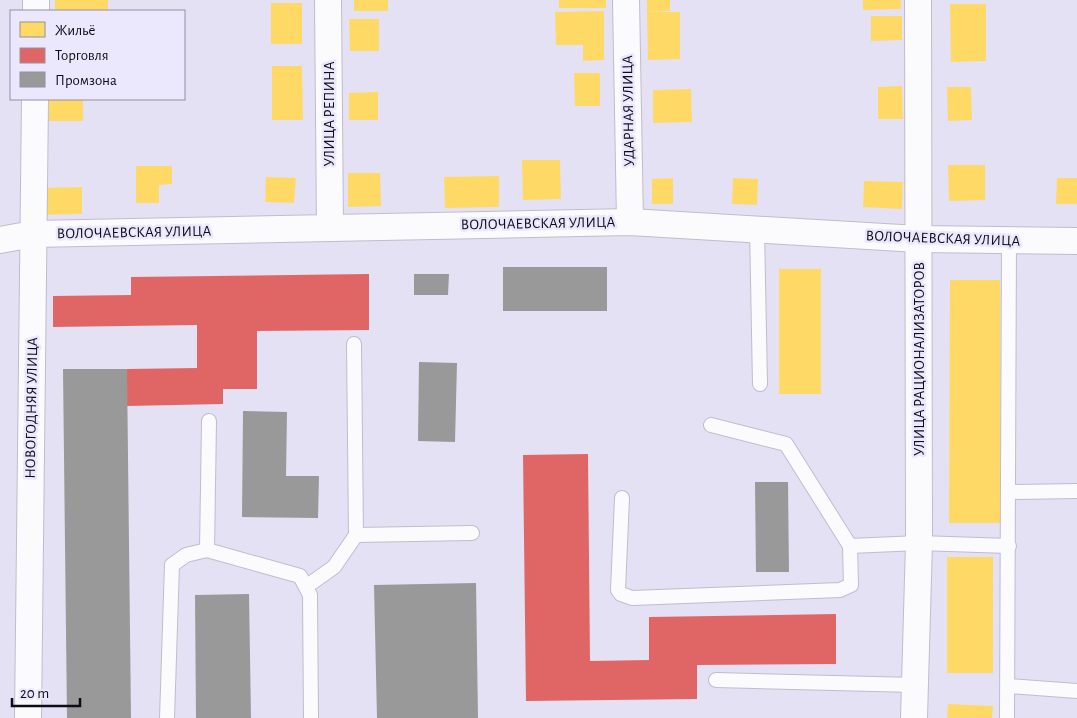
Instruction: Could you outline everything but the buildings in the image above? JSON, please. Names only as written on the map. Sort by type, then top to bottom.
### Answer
[{"type":"street","name":"УЛИЦА РЕПИНА","points":[[328,0],[330,228]]},
{"type":"street","name":"УДАРНАЯ УЛИЦА","points":[[626,0],[630,222]]},
{"type":"street","name":"УЛИЦА РАЦИОНАЛИЗАТОРОВ","points":[[914,718],[919,543],[918,0]]},
{"type":"street","name":"НОВОГОДНЯЯ УЛИЦА","points":[[28,718],[35,100]]},
{"type":"street","name":"ВОЛОЧАЕВСКАЯ УЛИЦА","points":[[0,240],[33,234],[630,222],[918,239],[1077,241]]},
{"type":"lane","points":[[757,228],[760,384]]},
{"type":"lane","points":[[1006,718],[1008,686],[1009,241]]},
{"type":"lane","points":[[307,586],[334,566],[356,535],[354,344]]},
{"type":"lane","points":[[207,550],[209,421]]},
{"type":"lane","points":[[622,498],[618,590],[621,594],[632,598],[840,590],[851,585],[850,546],[786,444],[711,425]]},
{"type":"lane","points":[[1008,492],[1077,492]]},
{"type":"lane","points":[[356,535],[472,533]]},
{"type":"lane","points":[[850,546],[919,543],[1008,546]]},
{"type":"lane","points":[[167,718],[172,565],[186,555],[207,550],[300,576],[307,586],[310,595],[311,718]]},
{"type":"lane","points":[[716,680],[915,685]]},
{"type":"lane","points":[[1008,686],[1077,690]]}]
